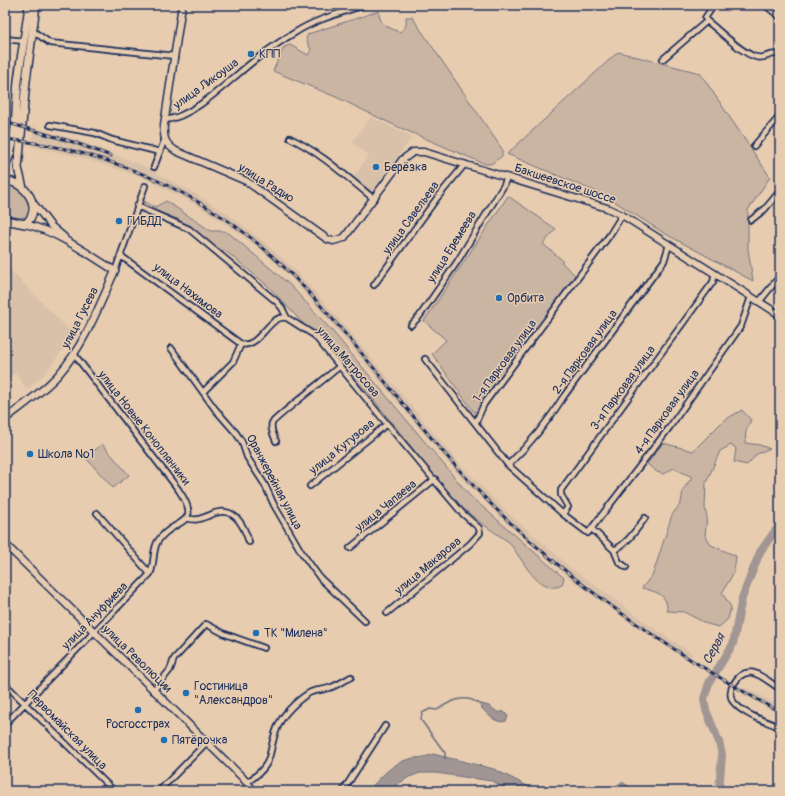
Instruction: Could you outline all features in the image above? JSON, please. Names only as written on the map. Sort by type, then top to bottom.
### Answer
[{"type":"main road","points":[[5,166],[10,158],[13,141],[18,80],[29,5]]},
{"type":"main road","points":[[23,188],[18,168],[36,5]]},
{"type":"main road","points":[[5,181],[15,182],[23,188],[34,204],[34,214],[25,224],[5,220]]},
{"type":"street","points":[[154,167],[164,137],[165,120],[182,5]]},
{"type":"street","name":"улица Ликоуша","points":[[165,120],[183,115],[193,109],[231,81],[255,60],[297,31],[364,5]]},
{"type":"street","points":[[714,5],[705,18],[707,21],[750,54],[763,58],[773,54],[780,55]]},
{"type":"street","points":[[765,5],[780,17]]},
{"type":"street","points":[[663,59],[707,21]]},
{"type":"street","points":[[33,31],[50,43],[175,56]]},
{"type":"street","points":[[5,39],[24,41]]},
{"type":"street","points":[[754,146],[780,116]]},
{"type":"street","points":[[50,125],[95,134],[112,140],[160,152]]},
{"type":"street","name":"улица Радио","points":[[164,137],[168,145],[176,151],[246,181],[327,239],[338,241],[351,231],[374,198]]},
{"type":"street","points":[[290,138],[305,145],[324,158],[374,198]]},
{"type":"street","name":"Бакшеевское шоссе","points":[[374,198],[402,160],[413,152],[429,153],[607,208],[622,215],[780,315]]},
{"type":"street","name":"улица Савельева","points":[[374,285],[437,198],[465,164]]},
{"type":"street","name":"улица Еремеева","points":[[411,326],[420,317],[457,262],[504,185],[507,177]]},
{"type":"street","points":[[25,224],[37,227],[71,244],[115,271],[145,186]]},
{"type":"street","points":[[751,220],[765,209],[780,191]]},
{"type":"street","points":[[34,204],[51,226],[71,244]]},
{"type":"street","name":"улица Матросова","points":[[137,206],[189,229],[277,302],[287,318],[314,335],[462,512],[479,528],[480,533]]},
{"type":"street","name":"1-я Парковая улица","points":[[476,422],[484,404],[609,236],[622,215]]},
{"type":"street","name":"2-я Парковая улица","points":[[508,465],[538,434],[551,417],[564,396],[664,261],[669,245]]},
{"type":"street","name":"улица Нахимова","points":[[121,256],[241,344]]},
{"type":"street","name":"улица Гусева","points":[[5,419],[48,385],[74,354],[83,340],[115,271]]},
{"type":"street","name":"3-я Парковая улица","points":[[563,514],[568,507],[561,495],[561,490],[713,282],[715,274]]},
{"type":"street","points":[[759,302],[780,276]]},
{"type":"street","name":"4-я Парковая улица","points":[[563,514],[588,533],[592,529],[669,428],[741,326],[751,297]]},
{"type":"street","points":[[203,392],[233,362],[241,344],[250,344],[278,318],[287,318]]},
{"type":"street","name":"Оранжерейная улица","points":[[171,348],[242,442],[247,458],[315,572],[365,621]]},
{"type":"street","name":"улица Новые Коноплянники","points":[[74,354],[187,502],[189,512],[186,518]]},
{"type":"street","points":[[425,359],[476,422],[508,465],[563,514]]},
{"type":"street","points":[[276,441],[272,424],[275,418],[285,412],[340,366]]},
{"type":"street","name":"улица Кутузова","points":[[310,486],[387,424]]},
{"type":"street","name":"улица Чапаева","points":[[350,548],[435,479]]},
{"type":"street","points":[[150,574],[158,541],[186,518],[196,521],[219,512],[230,514],[239,519],[244,525],[249,542]]},
{"type":"street","points":[[97,513],[150,574]]},
{"type":"street","points":[[614,550],[621,546],[631,536],[645,518]]},
{"type":"street","points":[[592,529],[614,550],[619,562],[626,567]]},
{"type":"street","name":"улица Макарова","points":[[387,613],[470,544],[480,533]]},
{"type":"street","name":"улица Революции","points":[[5,544],[247,782],[254,791]]},
{"type":"street","name":"улица Ануфриева","points":[[5,724],[93,631],[150,574]]},
{"type":"street","points":[[154,690],[170,670],[174,659],[206,624],[225,634],[264,648]]},
{"type":"street","points":[[780,689],[754,672],[748,672],[737,677],[730,692],[731,698],[737,706],[780,727]]},
{"type":"street","points":[[247,782],[258,775],[268,763],[275,736],[284,716],[312,692],[331,688],[351,677]]},
{"type":"street","name":"Первомайская улица","points":[[5,684],[114,791]]},
{"type":"street","points":[[343,791],[384,726]]},
{"type":"street","points":[[159,791],[206,742]]},
{"type":"shaded area","points":[[379,11],[382,22],[388,27],[399,32],[406,26],[406,17],[412,17],[502,149],[502,156],[491,164],[485,164],[396,126],[336,97],[273,71],[284,47],[290,45],[308,55],[311,50],[306,39],[308,34]]},
{"type":"shaded area","points":[[618,52],[700,73],[770,177],[748,210],[748,249],[753,281],[662,232],[606,196],[507,154]]},
{"type":"shaded area","name":"Берёзка","points":[[371,117],[412,137],[371,193],[352,179],[369,155],[352,142]]},
{"type":"shaded area","points":[[34,127],[80,141],[143,166],[199,196],[229,215],[264,242],[297,272],[338,318],[459,463],[507,512],[570,567],[648,624],[693,654],[688,660],[629,622],[573,581],[502,519],[457,473],[332,324],[291,278],[259,248],[193,203],[139,176],[79,157],[31,146]]},
{"type":"shaded area","points":[[5,184],[11,185],[24,195],[29,205],[28,216],[21,218],[5,216]]},
{"type":"shaded area","name":"Орбита","points":[[508,196],[556,229],[543,244],[562,260],[562,263],[575,275],[478,411],[474,412],[432,354],[446,340],[424,321]]},
{"type":"shaded area","points":[[144,201],[155,207],[166,201],[211,231],[224,231],[230,234],[290,285],[334,333],[470,496],[564,578],[562,585],[550,587],[538,581],[529,571],[509,542],[481,523],[454,501],[370,395],[269,287],[228,253],[216,247],[194,230],[189,229],[178,219],[144,207]]},
{"type":"shaded area","points":[[5,265],[74,335],[43,376],[27,389],[15,373],[5,381]]},
{"type":"shaded area","points":[[742,410],[751,420],[746,431],[745,443],[760,445],[770,449],[757,454],[747,465],[734,462],[736,448],[731,445],[720,451],[706,483],[705,508],[707,517],[705,535],[711,545],[736,556],[734,572],[722,593],[731,607],[728,619],[719,627],[707,624],[684,612],[667,611],[667,605],[663,597],[642,588],[653,574],[672,515],[681,503],[683,490],[692,477],[674,468],[663,474],[657,472],[647,464],[663,443],[693,451],[723,421]]},
{"type":"shaded area","points":[[102,444],[129,475],[113,488],[86,458]]},
{"type":"shaded area","points":[[745,687],[780,706],[780,715],[742,694]]},
{"type":"shaded area","points":[[478,703],[489,706],[499,713],[503,711],[508,716],[506,721],[502,722],[494,719]]},
{"type":"shaded area","points":[[433,754],[494,769],[537,791],[511,791],[492,781],[436,773],[420,773],[409,777],[387,791],[368,791],[386,772],[397,764],[409,759]]},
{"type":"shaded area","points":[[622,782],[636,791],[619,791],[616,786]]},
{"type":"waterway","name":"Серая","points":[[719,791],[722,755],[719,742],[706,710],[704,699],[709,683],[733,644],[742,598],[760,552],[780,524]]},
{"type":"waterway","points":[[445,759],[445,753],[421,720],[422,713],[430,709],[437,710],[452,701],[462,699],[473,700],[478,703]]},
{"type":"railway","points":[[5,122],[73,142],[111,156]]},
{"type":"railway","points":[[5,139],[45,145],[85,154],[124,167],[162,182],[198,202],[232,224],[264,249],[294,277],[345,334],[443,452],[495,508],[527,538],[560,567],[630,620],[704,668],[780,712]]},
{"type":"place","name":"КПП","points":[[251,54]]},
{"type":"place","name":"Берёзка","points":[[376,167]]},
{"type":"place","name":"ГИБДД","points":[[119,221]]},
{"type":"place","name":"Орбита","points":[[499,298]]},
{"type":"place","name":"Школа №1","points":[[30,454]]},
{"type":"place","name":"ТК \"Милена\"","points":[[256,633]]},
{"type":"place","name":"Гостиница \"Александров\"","points":[[186,693]]},
{"type":"place","name":"Росгосстрах","points":[[138,710]]},
{"type":"place","name":"Пятёрочка","points":[[164,740]]}]
